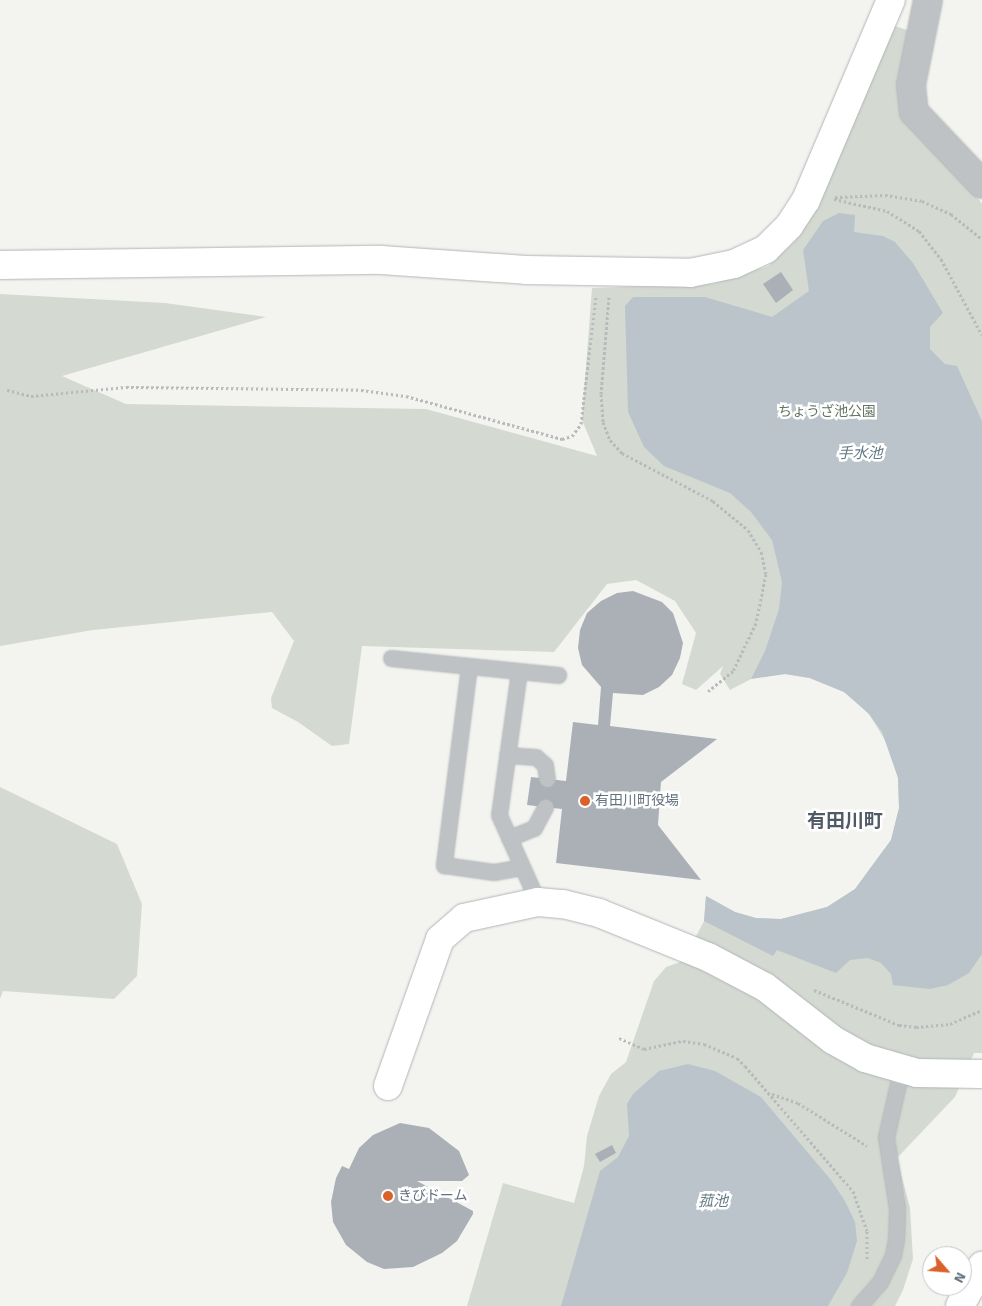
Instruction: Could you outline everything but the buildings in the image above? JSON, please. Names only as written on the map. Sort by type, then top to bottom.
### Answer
[{"type":"street","points":[[0,265],[381,260],[526,270],[690,273],[734,264],[766,249],[789,226],[816,194],[891,0]]},
{"type":"street","points":[[928,0],[911,85],[914,112],[982,184]]},
{"type":"street","points":[[388,1086],[440,939],[452,926],[477,913],[538,902],[563,904],[599,913],[708,956],[765,987],[833,1040],[865,1058],[901,1070],[942,1075],[982,1074]]},
{"type":"street","points":[[960,1306],[982,1266]]},
{"type":"lane","points":[[392,658],[558,675]]},
{"type":"lane","points":[[469,666],[444,864],[494,872],[522,867]]},
{"type":"lane","points":[[519,671],[499,806],[509,838],[538,902]]},
{"type":"lane","points":[[507,755],[536,757],[546,765],[547,779]]},
{"type":"lane","points":[[509,838],[534,828],[545,807]]},
{"type":"lane","points":[[859,1306],[880,1282],[893,1255],[896,1240],[897,1208],[887,1157],[886,1136],[901,1070]]},
{"type":"path","points":[[816,194],[885,195],[914,199],[951,214],[982,238]]},
{"type":"path","points":[[816,194],[888,211],[919,231],[941,259],[982,335]]},
{"type":"path","points":[[7,390],[30,396],[126,387],[308,387],[376,391],[406,396],[562,440],[572,436],[581,424],[606,271]]},
{"type":"path","points":[[606,271],[601,394],[604,422],[610,440],[622,453],[726,511],[748,530],[761,552],[766,574],[756,622],[733,671],[708,691]]},
{"type":"path","points":[[811,990],[899,1025],[916,1027],[950,1024],[982,1010]]},
{"type":"path","points":[[619,1038],[644,1049],[683,1041],[714,1048],[736,1058],[770,1094],[853,1192],[867,1231],[865,1266]]},
{"type":"path","points":[[770,1094],[798,1104],[887,1157]]},
{"type":"green space","name":"ちょうざ池公園","points":[[895,26],[910,31],[898,87],[982,204],[982,1053],[974,1053],[955,1097],[897,1158],[910,1208],[913,1259],[903,1290],[895,1306],[467,1306],[503,1183],[574,1203],[584,1166],[587,1136],[599,1096],[611,1074],[626,1062],[654,981],[666,967],[683,961],[704,921],[706,896],[735,912],[756,918],[781,919],[827,907],[855,889],[891,840],[899,808],[898,778],[891,750],[869,714],[855,701],[844,692],[809,678],[785,674],[766,676],[751,679],[730,690],[720,674],[723,666],[696,690],[682,684],[696,633],[675,601],[636,580],[607,584],[554,652],[362,646],[349,744],[332,746],[298,722],[272,708],[271,698],[294,641],[272,612],[93,630],[0,646],[0,294],[165,303],[266,317],[62,376],[126,404],[426,409],[597,456],[582,420],[592,288],[712,284],[768,266],[794,242],[810,219]]},
{"type":"green space","points":[[0,787],[117,844],[142,904],[137,976],[114,999],[3,991],[0,999]]},
{"type":"water","name":"手水池","points":[[839,213],[855,215],[854,232],[883,236],[895,242],[913,263],[943,313],[930,327],[930,349],[945,364],[957,366],[982,421],[982,954],[969,973],[948,985],[930,989],[893,985],[891,974],[881,963],[868,958],[850,960],[836,973],[777,950],[773,956],[704,921],[706,896],[735,912],[756,918],[781,919],[827,907],[855,889],[891,840],[899,808],[898,778],[882,732],[869,714],[844,692],[810,678],[785,674],[751,679],[765,651],[779,609],[782,582],[772,540],[751,512],[730,493],[664,466],[644,447],[628,412],[625,306],[633,297],[705,297],[772,317],[809,291],[803,250],[823,221]]},
{"type":"water","name":"菰池","points":[[688,1064],[715,1071],[761,1097],[831,1180],[845,1201],[855,1222],[857,1241],[847,1273],[828,1306],[561,1306],[600,1171],[618,1157],[629,1136],[627,1104],[633,1094],[659,1071]]},
{"type":"place","name":"有田川町役場","points":[[585,801]]},
{"type":"place","name":"きびドーム","points":[[388,1196]]},
{"type":"district","name":"有田川町","points":[[845,822]]}]
